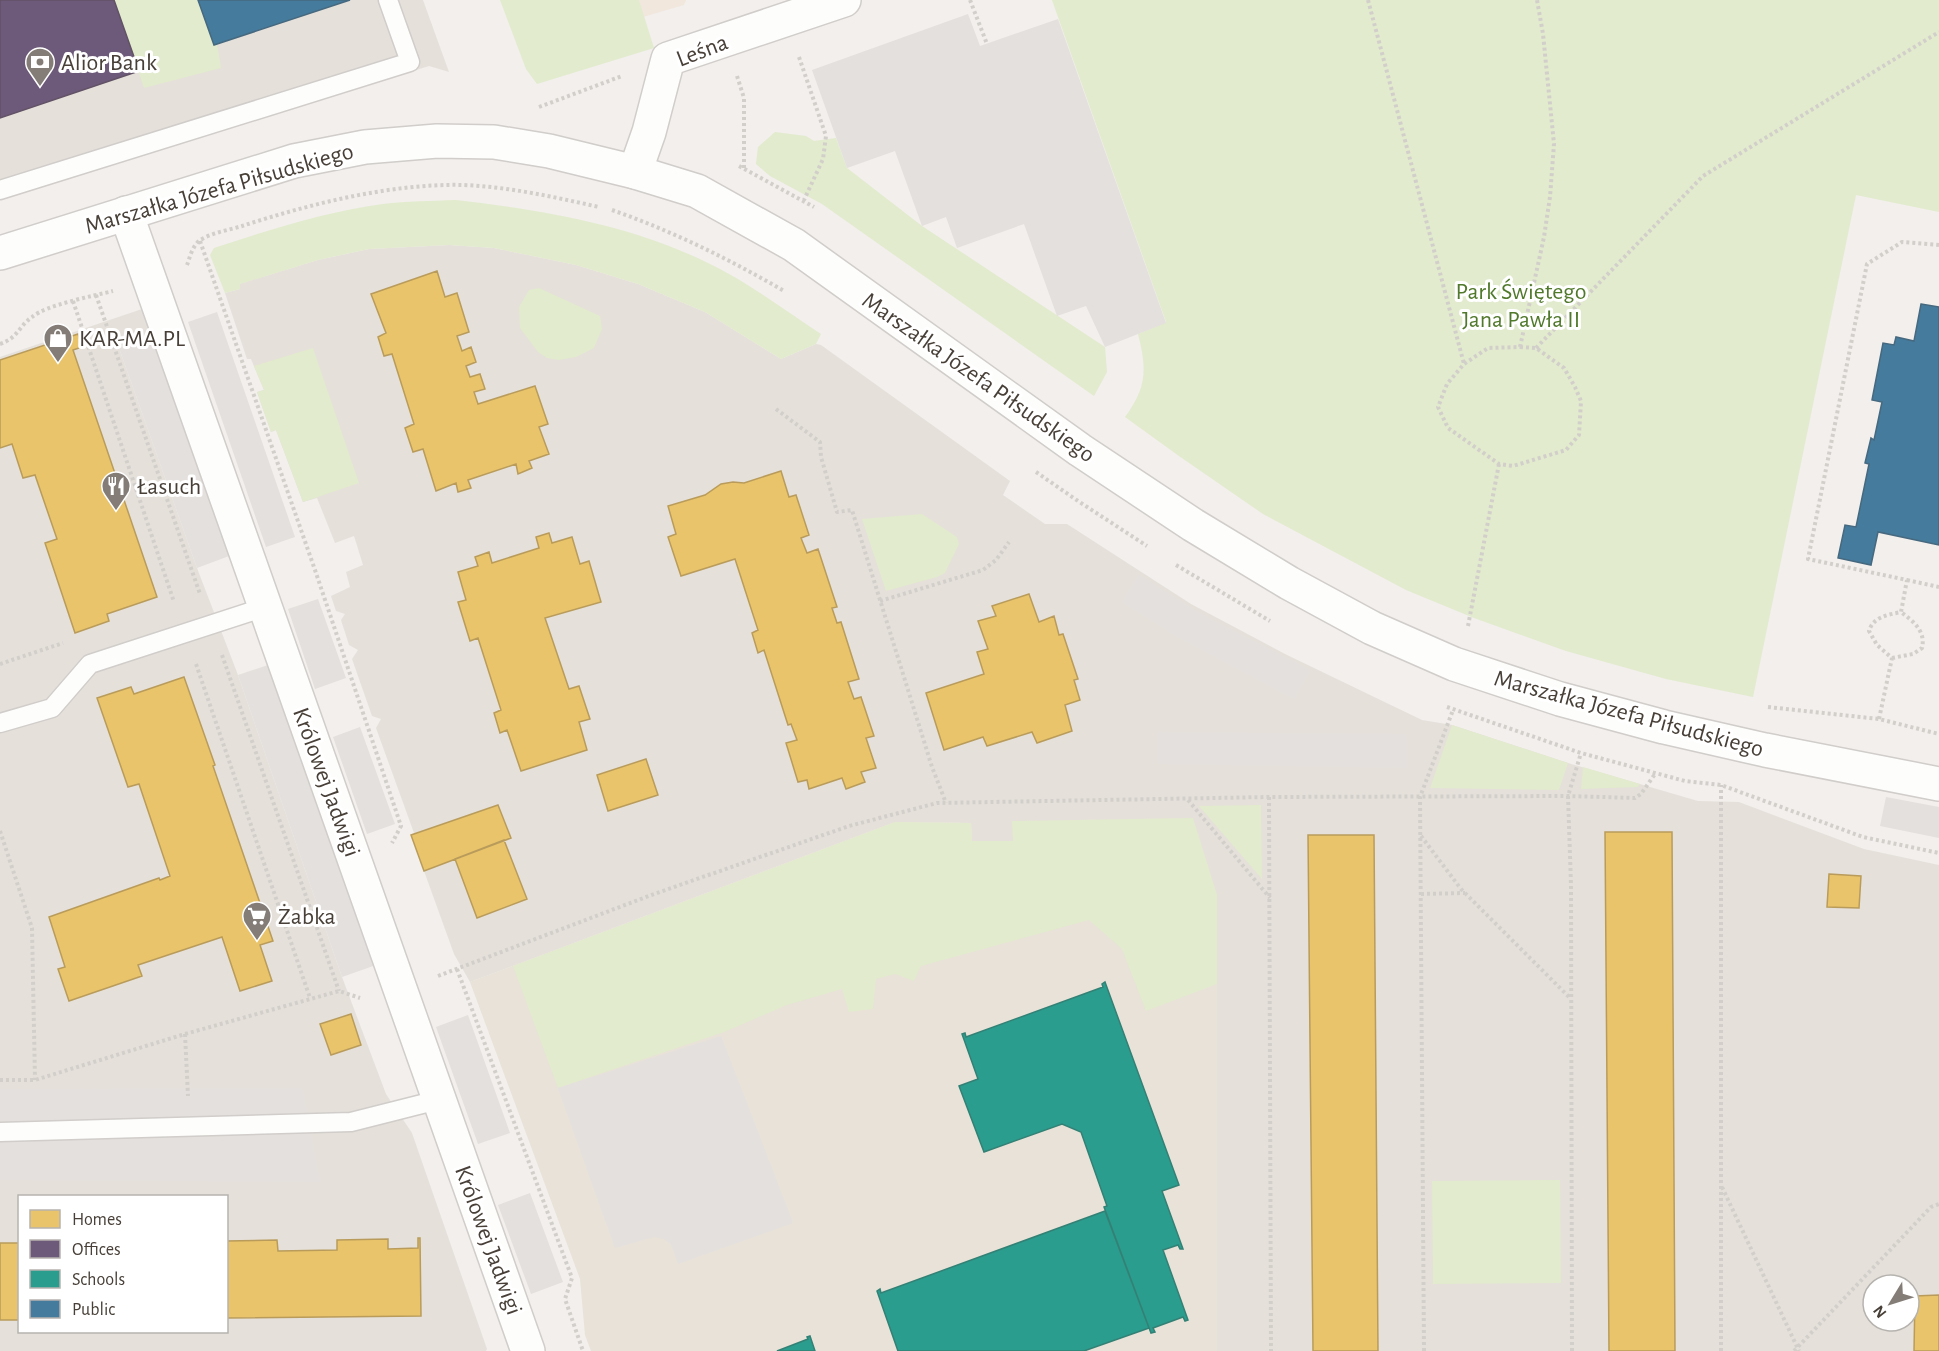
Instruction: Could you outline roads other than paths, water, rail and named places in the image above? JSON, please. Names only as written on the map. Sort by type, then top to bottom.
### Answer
[{"type":"street","name":"Leśna","points":[[635,172],[649,132],[668,59],[844,0]]},
{"type":"street","name":"Marszałka Józefa Piłsudskiego","points":[[0,254],[294,162],[365,147],[437,141],[494,142],[549,151],[635,172],[697,191],[794,245],[1080,450],[1183,519],[1289,583],[1372,628],[1454,664],[1560,699],[1664,727],[1766,750],[1939,784]]},
{"type":"street","name":"Królowej Jadwigi","points":[[126,213],[528,1351]]},
{"type":"lane","points":[[0,190],[410,62],[388,0]]},
{"type":"lane","points":[[0,723],[52,708],[90,664],[265,607]]},
{"type":"lane","points":[[0,1132],[351,1122],[438,1100]]},
{"type":"place","name":"Alior Bank","points":[[40,88]]},
{"type":"place","name":"KAR-MA.PL","points":[[58,364]]},
{"type":"place","name":"Łasuch","points":[[116,512]]},
{"type":"place","name":"Żabka","points":[[257,942]]},
{"type":"park label","name":"Park Świętego Jana Pawła II","points":[[1521,305]]}]
